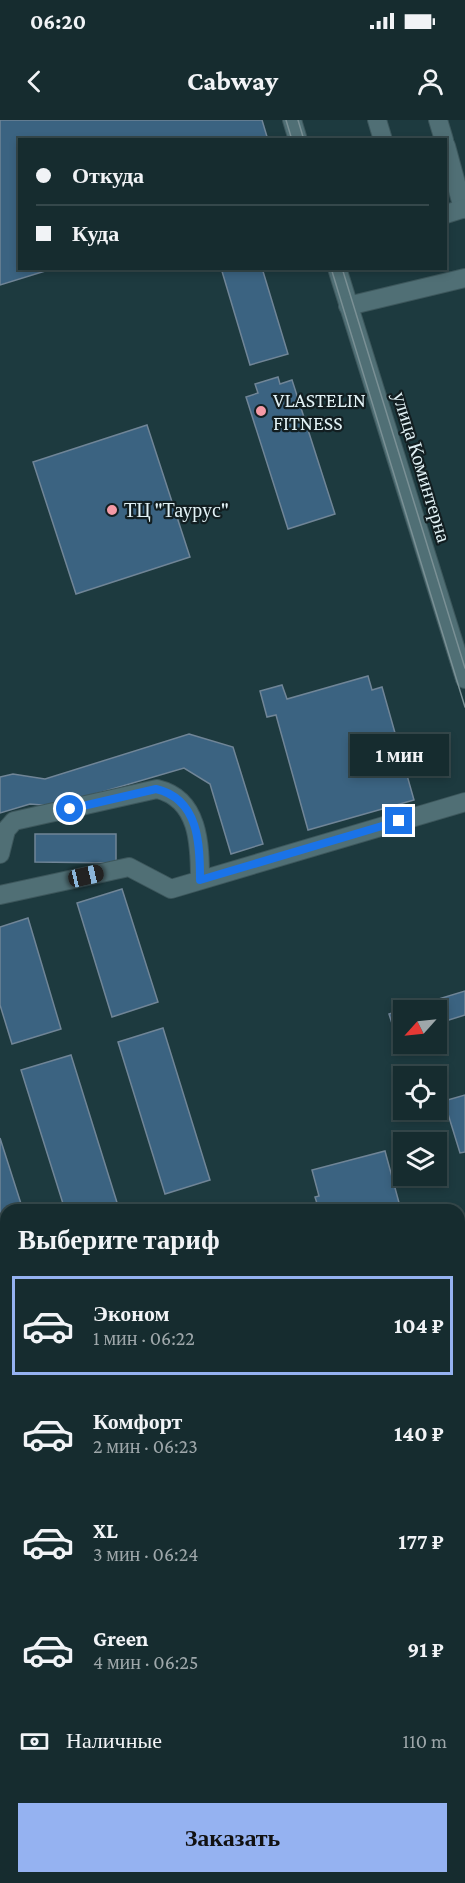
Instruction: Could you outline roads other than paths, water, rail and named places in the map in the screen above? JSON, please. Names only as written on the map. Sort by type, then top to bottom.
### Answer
[{"type":"street","points":[[292,120],[297,138]]},
{"type":"street","points":[[377,120],[382,138]]},
{"type":"street","points":[[438,120],[443,138]]},
{"type":"street","points":[[447,149],[464,208],[447,214]]},
{"type":"street","name":"улица Коминтерна","points":[[337,270],[465,679]]},
{"type":"street","points":[[348,306],[465,278]]},
{"type":"street","points":[[0,854],[6,830],[14,821],[156,789],[169,792],[177,798],[187,808],[195,822],[199,840],[200,880]]},
{"type":"street","points":[[0,895],[129,867],[171,889],[465,802]]},
{"type":"tram line","points":[[286,120],[291,138]]},
{"type":"tram line","points":[[298,120],[303,138]]},
{"type":"tram line","points":[[332,270],[465,707]]},
{"type":"tram line","points":[[343,270],[465,668]]},
{"type":"place","name":"VLASTELIN FITNESS","points":[[261,411]]},
{"type":"place","name":"ТЦ \"Таурус\"","points":[[112,510]]}]
